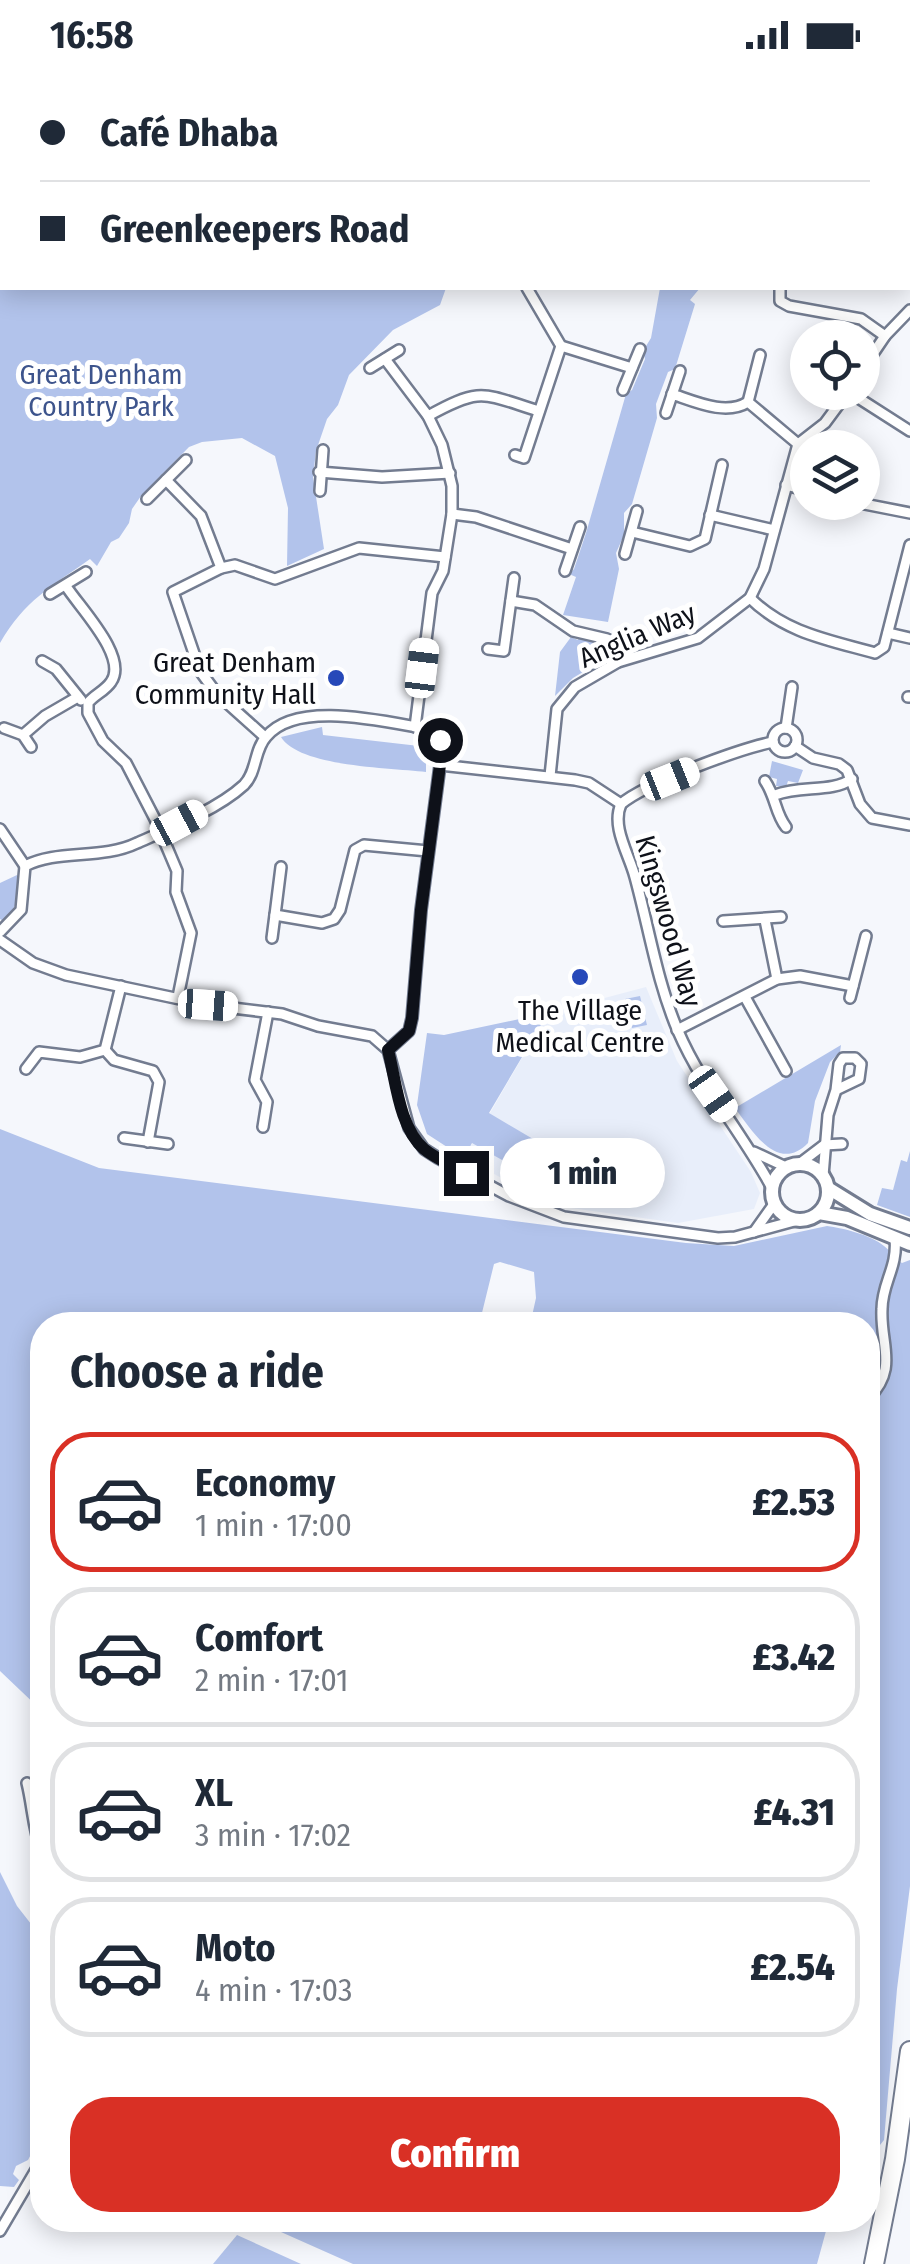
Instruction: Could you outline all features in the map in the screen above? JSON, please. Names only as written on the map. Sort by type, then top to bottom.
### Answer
[{"type":"highway","points":[[874,2264],[895,2158],[910,2051]]},
{"type":"street","points":[[515,454],[524,458],[561,346],[533,290]]},
{"type":"street","points":[[780,290],[780,301],[789,306],[862,319],[885,336]]},
{"type":"street","points":[[880,343],[910,310]]},
{"type":"street","points":[[561,346],[632,368]]},
{"type":"street","points":[[623,390],[640,349]]},
{"type":"street","points":[[370,368],[399,350]]},
{"type":"street","points":[[748,402],[760,355]]},
{"type":"street","points":[[385,359],[428,416],[450,473],[452,514],[443,571],[432,593],[415,726]]},
{"type":"street","points":[[666,412],[680,371]]},
{"type":"street","points":[[428,416],[478,394],[539,411]]},
{"type":"street","points":[[672,394],[728,410],[748,402]]},
{"type":"street","points":[[748,402],[790,437]]},
{"type":"street","points":[[816,430],[835,410]]},
{"type":"street","points":[[877,410],[910,431]]},
{"type":"street","points":[[320,492],[322,450]]},
{"type":"street","points":[[148,499],[186,460]]},
{"type":"street","points":[[632,532],[699,545],[705,540],[722,465]]},
{"type":"street","points":[[790,471],[764,570],[750,598],[758,606],[810,637],[876,652],[884,647],[910,545]]},
{"type":"street","points":[[319,472],[382,478],[450,473]]},
{"type":"street","points":[[166,480],[201,516],[221,568]]},
{"type":"street","points":[[786,485],[790,486]]},
{"type":"street","points":[[880,507],[910,513]]},
{"type":"street","points":[[625,554],[636,510]]},
{"type":"street","points":[[452,514],[572,549]]},
{"type":"street","points":[[710,516],[774,530]]},
{"type":"street","points":[[566,571],[580,526]]},
{"type":"street","points":[[265,737],[208,683],[172,592],[221,568],[236,565],[274,579],[358,548],[445,557]]},
{"type":"street","points":[[50,594],[86,572]]},
{"type":"street","points":[[488,649],[504,651],[514,578]]},
{"type":"street","points":[[66,586],[106,642],[116,668],[110,684],[88,704],[88,713],[110,748],[126,763],[160,832],[176,871],[178,904],[191,926],[178,997]]},
{"type":"street","name":"Anglia Way","points":[[550,776],[560,702],[575,687],[618,662],[698,638],[750,598]]},
{"type":"street","points":[[511,601],[535,605],[574,631],[607,639],[618,662]]},
{"type":"street","points":[[888,633],[910,638]]},
{"type":"street","points":[[42,661],[63,676],[76,698],[88,704]]},
{"type":"street","points":[[786,728],[792,687]]},
{"type":"street","points":[[23,736],[44,716],[76,698]]},
{"type":"street","points":[[25,866],[46,859],[103,854],[160,832],[247,782],[265,737],[286,723],[322,715],[428,729],[440,740],[440,765],[412,1018],[409,1031],[388,1050]]},
{"type":"street","points":[[4,728],[23,736],[31,748]]},
{"type":"street","points":[[786,728],[776,732],[773,742],[785,752],[795,746]]},
{"type":"street","points":[[786,728],[796,735],[795,746]]},
{"type":"street","points":[[440,765],[589,783],[621,804],[653,786],[773,742]]},
{"type":"street","points":[[795,746],[813,758],[839,764],[852,779],[860,804],[872,818],[910,825]]},
{"type":"street","points":[[102,758],[110,748]]},
{"type":"street","points":[[775,795],[804,787],[836,786],[852,779]]},
{"type":"street","points":[[765,782],[775,795],[777,816],[786,827]]},
{"type":"street","name":"Kingswood Way","points":[[621,804],[616,821],[677,1030],[772,1188]]},
{"type":"street","points":[[0,830],[25,866],[21,910],[0,932]]},
{"type":"street","points":[[275,915],[322,923],[334,919],[340,910],[355,850],[364,845],[428,851]]},
{"type":"street","points":[[272,938],[280,867]]},
{"type":"street","points":[[723,921],[782,917]]},
{"type":"street","points":[[765,920],[778,979]]},
{"type":"street","points":[[850,998],[866,936]]},
{"type":"street","points":[[0,940],[47,969],[372,1036],[388,1050],[415,1139],[438,1158],[545,1212],[590,1223],[718,1238],[818,1213],[847,1218],[910,1247],[897,1258]]},
{"type":"street","points":[[677,1030],[778,979],[800,976],[853,986]]},
{"type":"street","points":[[106,1050],[121,986]]},
{"type":"street","points":[[745,998],[786,1071]]},
{"type":"street","points":[[263,1127],[267,1102],[255,1080],[268,1012]]},
{"type":"street","points":[[777,1053],[788,1047]]},
{"type":"street","points":[[854,1058],[863,1048]]},
{"type":"street","points":[[26,1069],[38,1052],[80,1057],[106,1050]]},
{"type":"street","points":[[106,1050],[114,1060],[154,1071],[159,1082],[148,1142]]},
{"type":"street","points":[[818,1213],[824,1206],[824,1145],[838,1064],[843,1058],[854,1058],[861,1064],[859,1078],[836,1090]]},
{"type":"street","points":[[124,1138],[168,1144]]},
{"type":"street","points":[[798,1220],[780,1212],[774,1204],[772,1188],[780,1172],[824,1145],[842,1144]]},
{"type":"street","name":"Kingswood Way","points":[[752,1150],[793,1166]]},
{"type":"street","points":[[793,1166],[809,1165],[825,1182],[870,1214],[910,1228]]},
{"type":"street","points":[[754,1232],[774,1204]]},
{"type":"street","points":[[880,1383],[888,1361],[882,1308],[897,1258],[895,1238]]},
{"type":"street","points":[[27,1783],[30,1795]]},
{"type":"street","points":[[0,2231],[30,2180]]},
{"type":"shaded area","points":[[646,987],[677,1061],[751,1172],[760,1193],[754,1209],[678,1223],[571,1208],[539,1198],[464,1158],[548,1013]]},
{"type":"green space","name":"Great Denham Country Park","points":[[0,290],[445,290],[440,305],[393,330],[349,375],[338,405],[327,419],[316,451],[313,477],[324,549],[287,566],[288,508],[275,456],[242,438],[202,442],[189,447],[141,496],[129,523],[119,538],[111,542],[97,566],[90,559],[40,595],[0,643]]},
{"type":"green space","points":[[660,290],[698,290],[690,300],[695,304],[675,369],[668,372],[656,404],[657,418],[632,504],[624,513],[624,535],[616,553],[619,569],[608,622],[563,615],[576,577],[569,574],[586,533],[626,394],[632,390],[645,359],[643,351],[651,338]]},
{"type":"green space","points":[[579,636],[601,640],[608,657],[573,678],[555,696],[560,652],[571,637],[578,640]]},
{"type":"green space","points":[[322,727],[323,735],[419,746],[426,751],[426,772],[326,760],[306,755],[281,737]]},
{"type":"green space","points":[[772,761],[803,770],[798,783],[788,781],[786,787],[776,786],[777,779],[769,777]]},
{"type":"green space","points":[[17,875],[18,901],[5,922],[0,919],[0,883]]},
{"type":"green space","points":[[640,996],[647,1025],[632,1028],[625,999]]},
{"type":"green space","points":[[548,1013],[489,1113],[533,1139],[516,1168],[472,1143],[464,1158],[427,1134],[417,1105],[427,1033],[444,1035]]},
{"type":"green space","points":[[841,1045],[815,1101],[808,1143],[786,1154],[767,1146],[735,1108]]},
{"type":"green space","points":[[0,1129],[99,1168],[686,1243],[734,1246],[827,1226],[872,1239],[902,1263],[910,1260],[910,1886],[884,2140],[880,2145],[880,1312],[533,1312],[534,1272],[500,1262],[494,1264],[482,1312],[30,1312],[30,1700],[0,1671]]},
{"type":"green space","points":[[910,1151],[910,1217],[877,1205],[882,1188],[893,1190],[901,1160],[907,1162]]},
{"type":"green space","points":[[0,1872],[30,1923],[30,2156],[16,2166],[13,2174],[19,2180],[14,2187],[0,2186]]},
{"type":"green space","points":[[281,2232],[826,2232],[817,2264],[353,2264]]},
{"type":"green space","points":[[237,2235],[301,2264],[213,2264]]},
{"type":"place","name":"Great Denham Community Hall","points":[[336,678]]},
{"type":"place","name":"The Village Medical Centre","points":[[580,977]]},
{"type":"route","points":[[440,740],[412,1018],[409,1031],[388,1050],[415,1139],[424,1149],[466,1173]]}]
